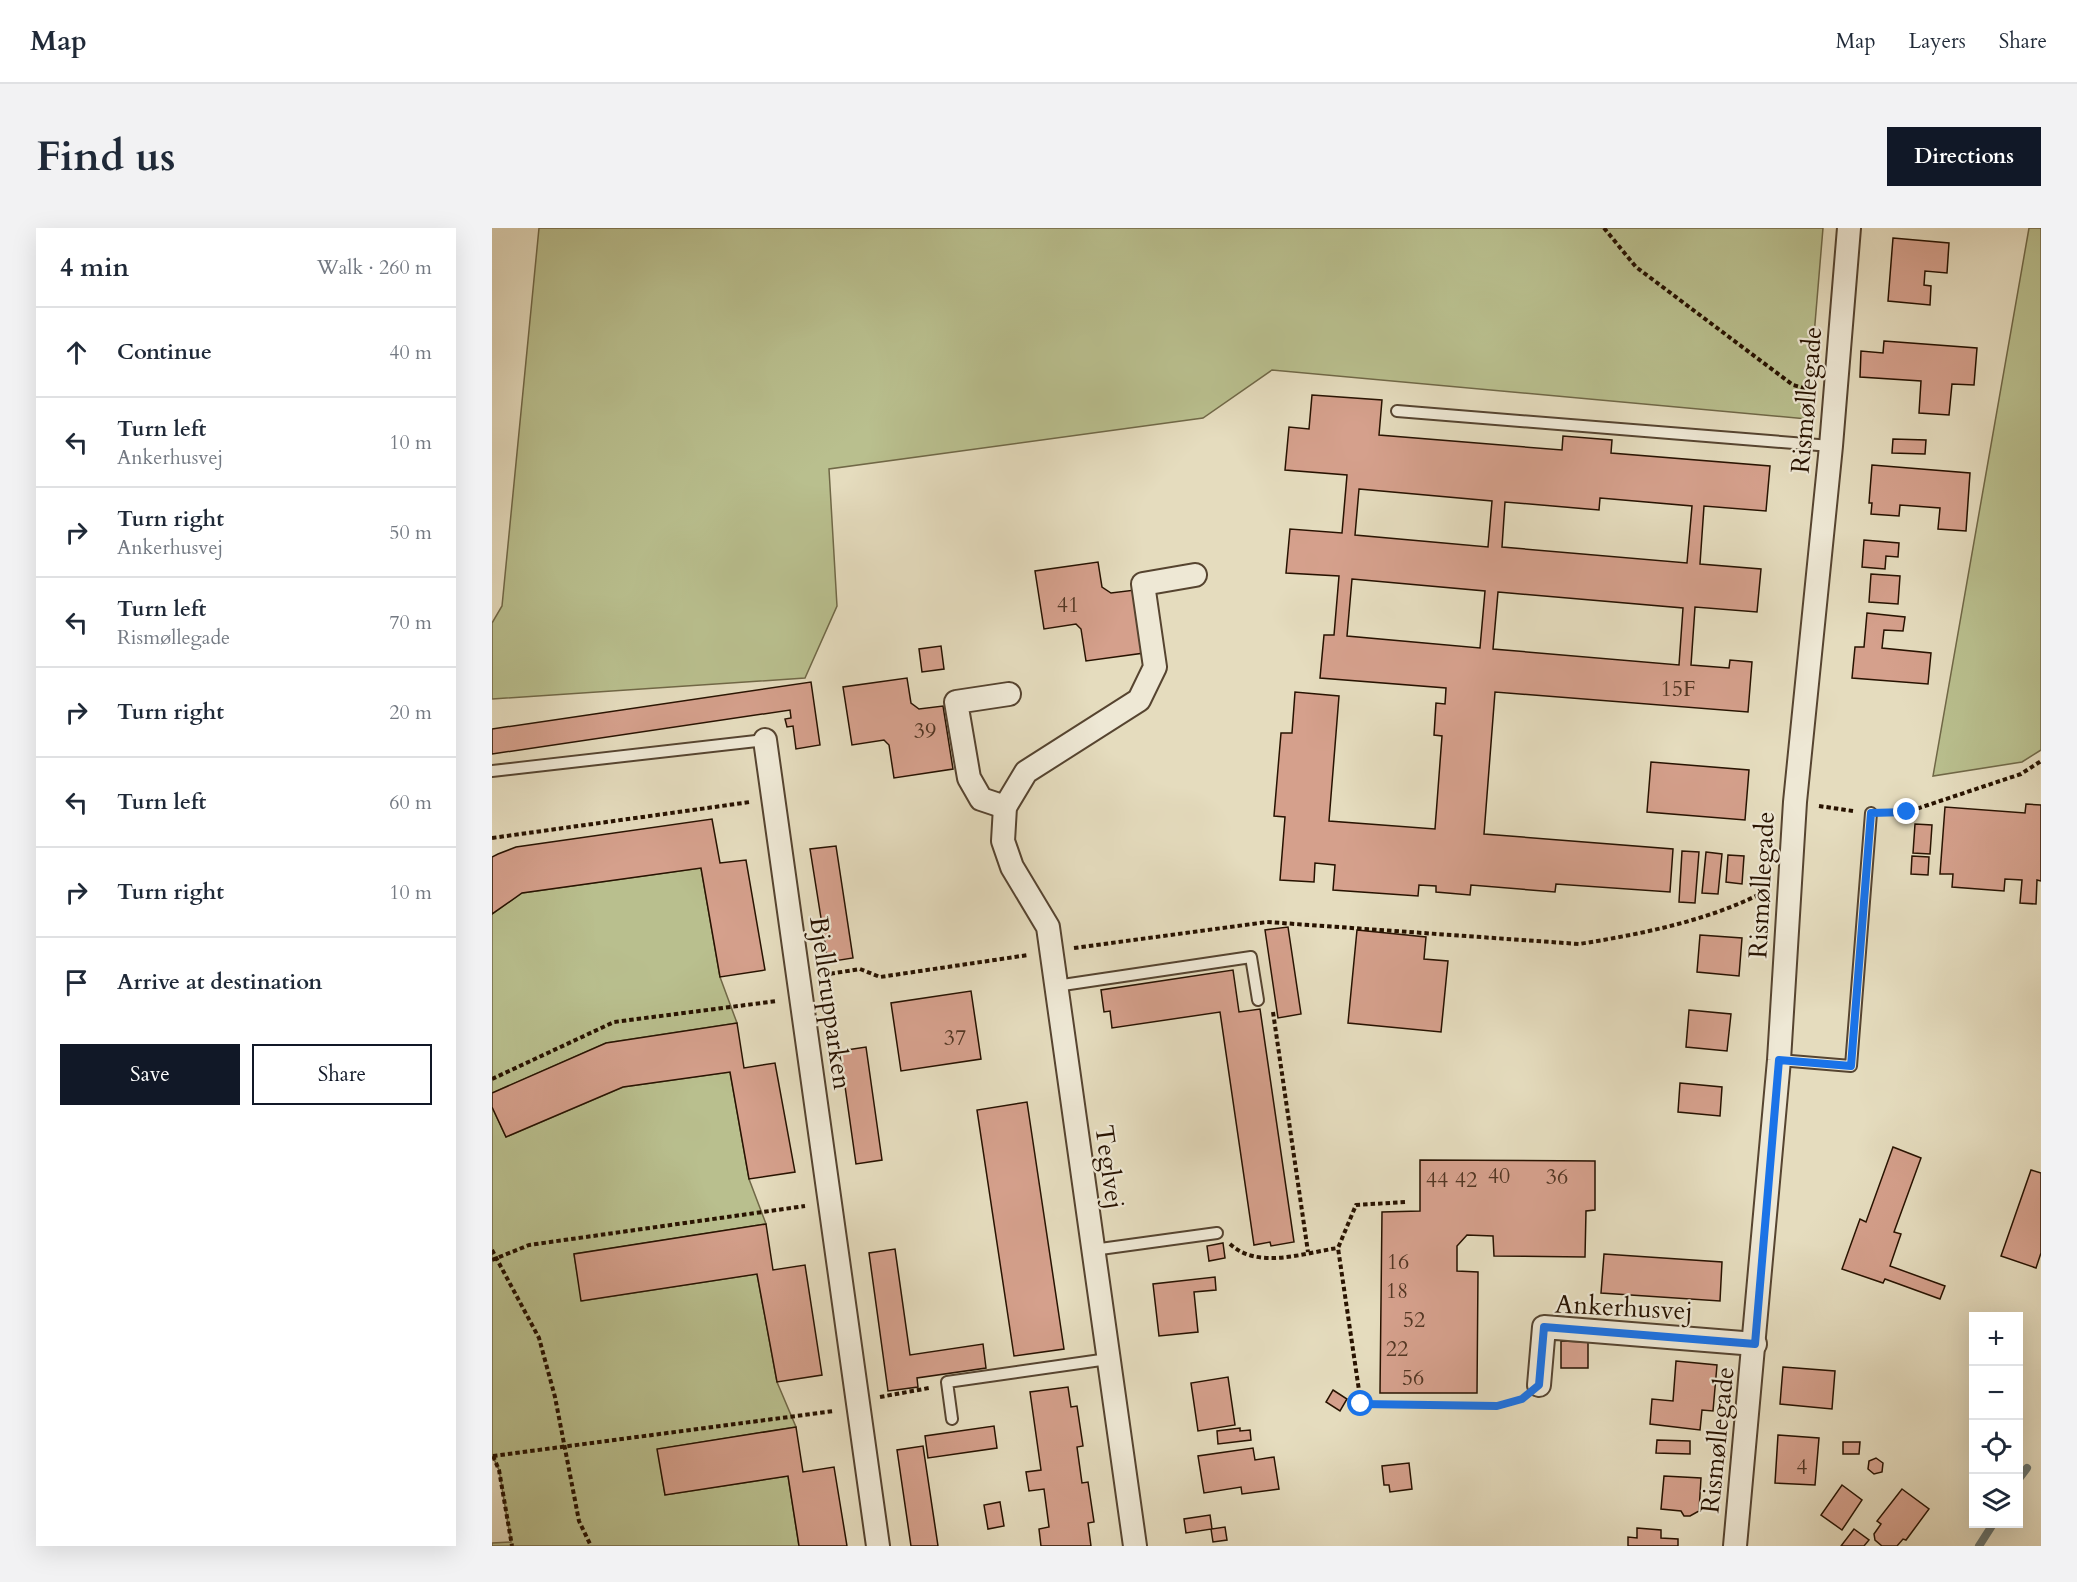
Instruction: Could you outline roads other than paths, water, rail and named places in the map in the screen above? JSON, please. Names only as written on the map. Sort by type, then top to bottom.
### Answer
[{"type":"street","name":"Rismøllegade","points":[[1735,1546],[1779,1060],[1795,802],[1831,446],[1849,228]]},
{"type":"street","name":"Teglvej","points":[[1135,1546],[1048,927],[1012,867],[1003,841],[1005,807],[1026,772],[1139,700],[1155,667],[1143,584],[1195,575]]},
{"type":"street","points":[[1005,807],[981,799],[969,778],[956,702],[1009,694]]},
{"type":"street","name":"Bjellerupparken","points":[[765,740],[878,1546]]},
{"type":"street","name":"Ankerhusvej","points":[[1539,1385],[1544,1327],[1755,1344]]},
{"type":"lane","points":[[1397,411],[1831,446]]},
{"type":"lane","name":"Bjellerupparken","points":[[492,771],[765,740]]},
{"type":"lane","points":[[1779,1060],[1851,1066],[1871,813]]},
{"type":"lane","points":[[1056,986],[1251,957],[1258,1000]]},
{"type":"lane","points":[[1093,1250],[1217,1233]]},
{"type":"lane","points":[[952,1419],[947,1382],[1108,1359]]},
{"type":"waterway","points":[[2022,1474],[2027,1468]]},
{"type":"waterway","points":[[1979,1546],[1990,1528]]}]
